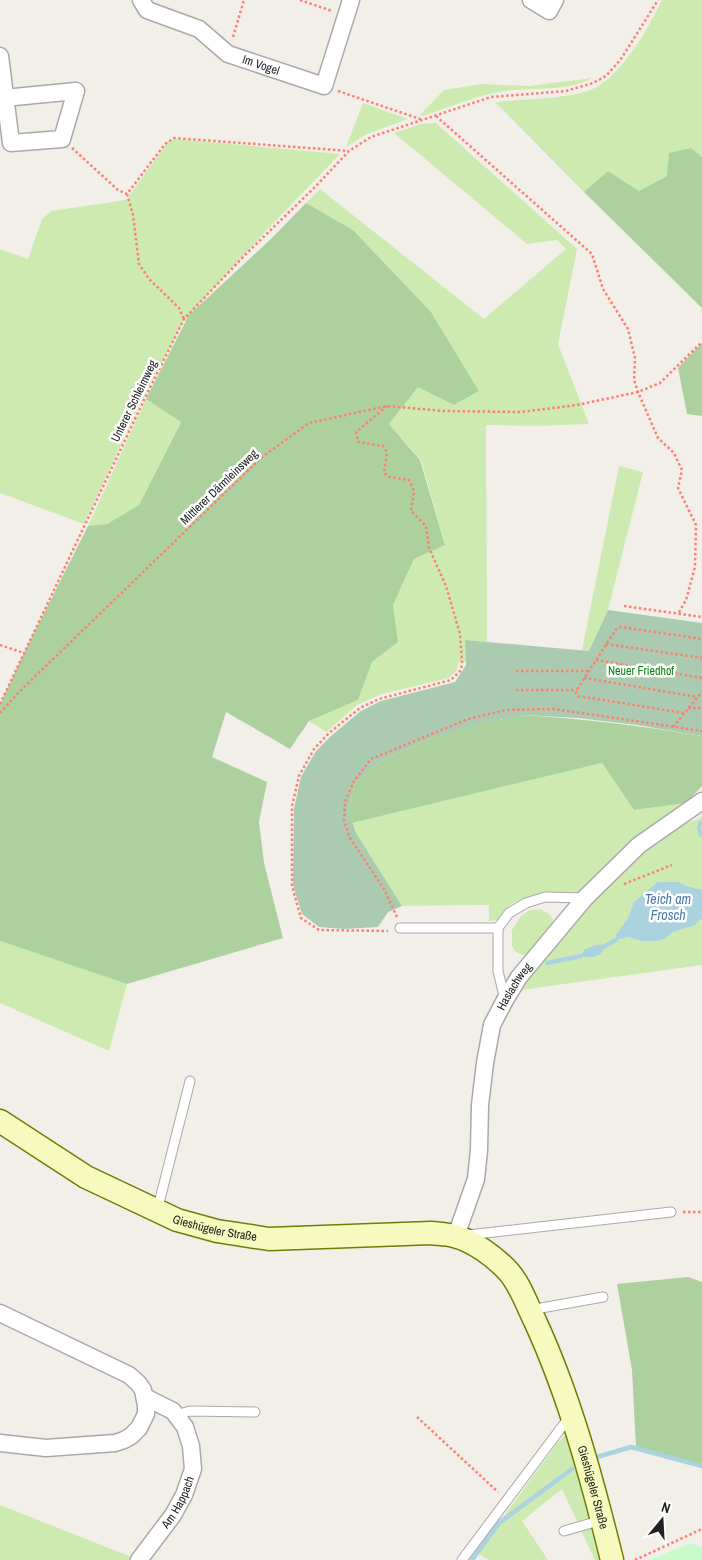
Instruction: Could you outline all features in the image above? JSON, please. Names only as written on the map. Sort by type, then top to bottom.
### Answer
[{"type":"street","name":"Im Vogel","points":[[141,0],[147,10],[199,29],[228,54],[324,86]]},
{"type":"street","points":[[531,0],[549,11],[556,0]]},
{"type":"street","points":[[324,86],[348,8]]},
{"type":"street","points":[[0,56],[4,98],[10,142],[62,139],[76,91],[4,98]]},
{"type":"street","name":"Haslachweg","points":[[456,1236],[476,1179],[480,1105],[485,1063],[492,1025],[505,1000],[519,977],[585,898],[640,845],[700,803]]},
{"type":"street","name":"Gieshügeler Straße","points":[[0,1121],[86,1177],[176,1220],[217,1231],[269,1239],[431,1233],[456,1236],[485,1251],[509,1271],[530,1310],[551,1356],[572,1414],[612,1560]]},
{"type":"street","points":[[0,1313],[129,1375],[138,1383],[145,1397],[146,1406],[143,1422],[131,1436],[115,1443],[46,1448],[0,1443]]},
{"type":"street","points":[[145,1397],[176,1415]]},
{"type":"street","name":"Am Happach","points":[[138,1560],[173,1516],[184,1494],[193,1469],[185,1427],[176,1415]]},
{"type":"lane","points":[[505,1000],[498,971],[498,928],[509,913],[526,903],[545,897],[585,898]]},
{"type":"lane","points":[[400,928],[498,928]]},
{"type":"lane","points":[[157,1212],[190,1081]]},
{"type":"lane","name":"Gieshügeler Straße","points":[[456,1236],[671,1212]]},
{"type":"lane","points":[[530,1310],[603,1297]]},
{"type":"lane","points":[[176,1415],[190,1412],[255,1412]]},
{"type":"lane","points":[[462,1560],[572,1414]]},
{"type":"lane","points":[[564,1532],[602,1520]]},
{"type":"path","points":[[228,54],[244,0]]},
{"type":"path","points":[[300,0],[348,8]]},
{"type":"path","name":"Unterer Schleimweg","points":[[0,704],[184,319],[349,151],[371,137],[491,97],[566,91],[593,83],[606,76],[621,59],[658,0]]},
{"type":"path","points":[[324,86],[424,120]]},
{"type":"path","points":[[436,116],[592,254],[603,289],[628,329],[635,358],[634,380],[638,392],[658,438],[674,453],[682,470],[678,488],[696,525],[695,567],[686,600],[678,614]]},
{"type":"path","points":[[184,319],[179,308],[149,279],[139,264],[133,215],[128,194],[165,144],[174,138],[349,151]]},
{"type":"path","points":[[62,139],[118,190],[128,194]]},
{"type":"path","name":"Mittlerer Därmleinsweg","points":[[0,713],[19,692],[260,458],[309,423],[387,406],[444,411],[521,412],[577,405],[638,392],[660,383],[702,342]]},
{"type":"path","points":[[387,406],[356,432],[358,442],[383,446],[387,452],[384,473],[389,477],[409,480],[414,491],[411,511],[426,526],[429,548],[446,586],[460,634],[461,670],[451,680],[379,699],[360,708],[329,733],[314,749],[299,776],[292,806],[292,886],[301,918],[318,930],[388,931],[400,928],[384,890],[350,838],[344,821],[344,802],[354,781],[371,759],[468,719],[506,710],[554,710],[702,732]]},
{"type":"path","points":[[624,606],[702,617]]},
{"type":"path","points":[[684,713],[578,696],[576,693],[615,630],[621,628],[702,639]]},
{"type":"path","points":[[606,644],[702,658]]},
{"type":"path","points":[[0,645],[24,653]]},
{"type":"path","points":[[596,660],[702,678]]},
{"type":"path","points":[[516,671],[588,671]]},
{"type":"path","points":[[584,678],[698,697]]},
{"type":"path","points":[[516,690],[577,690]]},
{"type":"path","points":[[673,727],[702,692]]},
{"type":"path","points":[[688,708],[702,708]]},
{"type":"path","points":[[620,885],[672,865]]},
{"type":"path","points":[[671,1212],[702,1212]]},
{"type":"path","points":[[417,1417],[498,1492]]},
{"type":"path","points":[[635,1560],[702,1528]]},
{"type":"green space","points":[[662,0],[702,0],[702,157],[691,148],[667,176],[639,191],[608,171],[584,192],[495,102],[560,96],[585,92],[595,88],[625,61],[650,24]]},
{"type":"green space","points":[[593,78],[561,87],[495,93],[474,98],[423,116],[420,115],[444,90],[481,84],[529,86]]},
{"type":"green space","points":[[363,103],[408,119],[367,134],[346,147]]},
{"type":"green space","points":[[436,123],[577,249],[558,344],[589,424],[538,426],[486,425],[487,642],[465,640],[466,662],[459,662],[457,670],[449,678],[382,694],[357,705],[326,732],[309,721],[358,700],[372,662],[398,642],[393,605],[414,559],[445,544],[421,460],[389,424],[418,386],[454,405],[479,391],[431,312],[353,230],[306,203],[320,189],[484,319],[566,249],[557,240],[527,244],[394,133],[421,124]]},
{"type":"green space","points":[[176,139],[340,154],[265,232],[189,315],[186,321],[184,320],[143,398],[84,524],[0,493],[0,249],[28,259],[42,219],[51,211],[126,200],[164,147],[169,141]]},
{"type":"green space","points":[[691,148],[702,157],[702,308],[584,192],[608,171],[639,191],[667,176],[669,153]]},
{"type":"green space","points":[[306,203],[353,230],[431,312],[479,391],[454,405],[418,387],[389,424],[420,460],[445,545],[414,559],[393,605],[398,642],[372,662],[358,700],[309,721],[290,749],[226,712],[212,757],[267,782],[259,822],[264,863],[283,938],[127,984],[0,941],[0,705],[88,526],[107,524],[139,505],[181,422],[146,399],[189,315],[272,238]]},
{"type":"green space","points":[[702,343],[702,416],[687,414],[678,368]]},
{"type":"green space","points":[[146,399],[181,421],[139,505],[107,524],[88,526]]},
{"type":"green space","points":[[619,466],[643,472],[608,610],[589,651],[582,650]]},
{"type":"green space","name":"Neuer Friedhof","points":[[608,610],[702,623],[702,736],[637,725],[578,718],[524,715],[478,724],[427,740],[382,760],[355,783],[348,810],[356,833],[402,906],[388,912],[378,927],[344,929],[319,927],[302,914],[293,885],[294,808],[301,777],[316,751],[331,736],[361,711],[381,701],[455,682],[466,665],[465,640],[589,651]]},
{"type":"green space","points":[[524,715],[613,723],[702,736],[702,786],[686,803],[634,810],[602,763],[352,823],[348,810],[355,783],[382,760],[427,740],[477,724]]},
{"type":"green space","points":[[602,763],[634,810],[686,803],[583,893],[545,894],[527,897],[508,906],[497,920],[489,921],[489,905],[402,906],[356,834],[352,823]]},
{"type":"green space","points":[[702,817],[702,965],[521,990],[532,971],[595,899],[651,843],[672,829]]},
{"type":"green space","points":[[541,909],[549,914],[553,920],[552,928],[530,953],[523,955],[516,952],[512,946],[512,930],[520,917],[530,910]]},
{"type":"green space","points":[[0,941],[127,984],[109,1051],[0,1003]]},
{"type":"green space","points":[[688,1277],[702,1282],[702,1465],[636,1448],[632,1370],[617,1284]]},
{"type":"green space","points":[[564,1436],[567,1436],[599,1560],[595,1560],[562,1489],[522,1521],[548,1560],[489,1560],[477,1553],[558,1442]]},
{"type":"green space","points":[[0,1505],[139,1560],[0,1560]]},
{"type":"green space","points":[[690,1543],[702,1548],[702,1560],[650,1560]]},
{"type":"water","name":"Teich am Frosch","points":[[658,882],[679,882],[702,890],[702,919],[695,925],[673,932],[666,938],[658,941],[641,941],[629,937],[616,940],[616,935],[628,918],[634,902]]},
{"type":"water","points":[[604,944],[605,948],[598,955],[592,957],[581,956],[584,950]]},
{"type":"waterway","points":[[700,823],[699,829],[702,835]]},
{"type":"waterway","points":[[605,946],[616,940]]},
{"type":"waterway","points":[[547,963],[581,956]]},
{"type":"waterway","points":[[597,1457],[631,1447],[702,1466]]},
{"type":"waterway","points":[[472,1560],[499,1523],[572,1469]]}]
